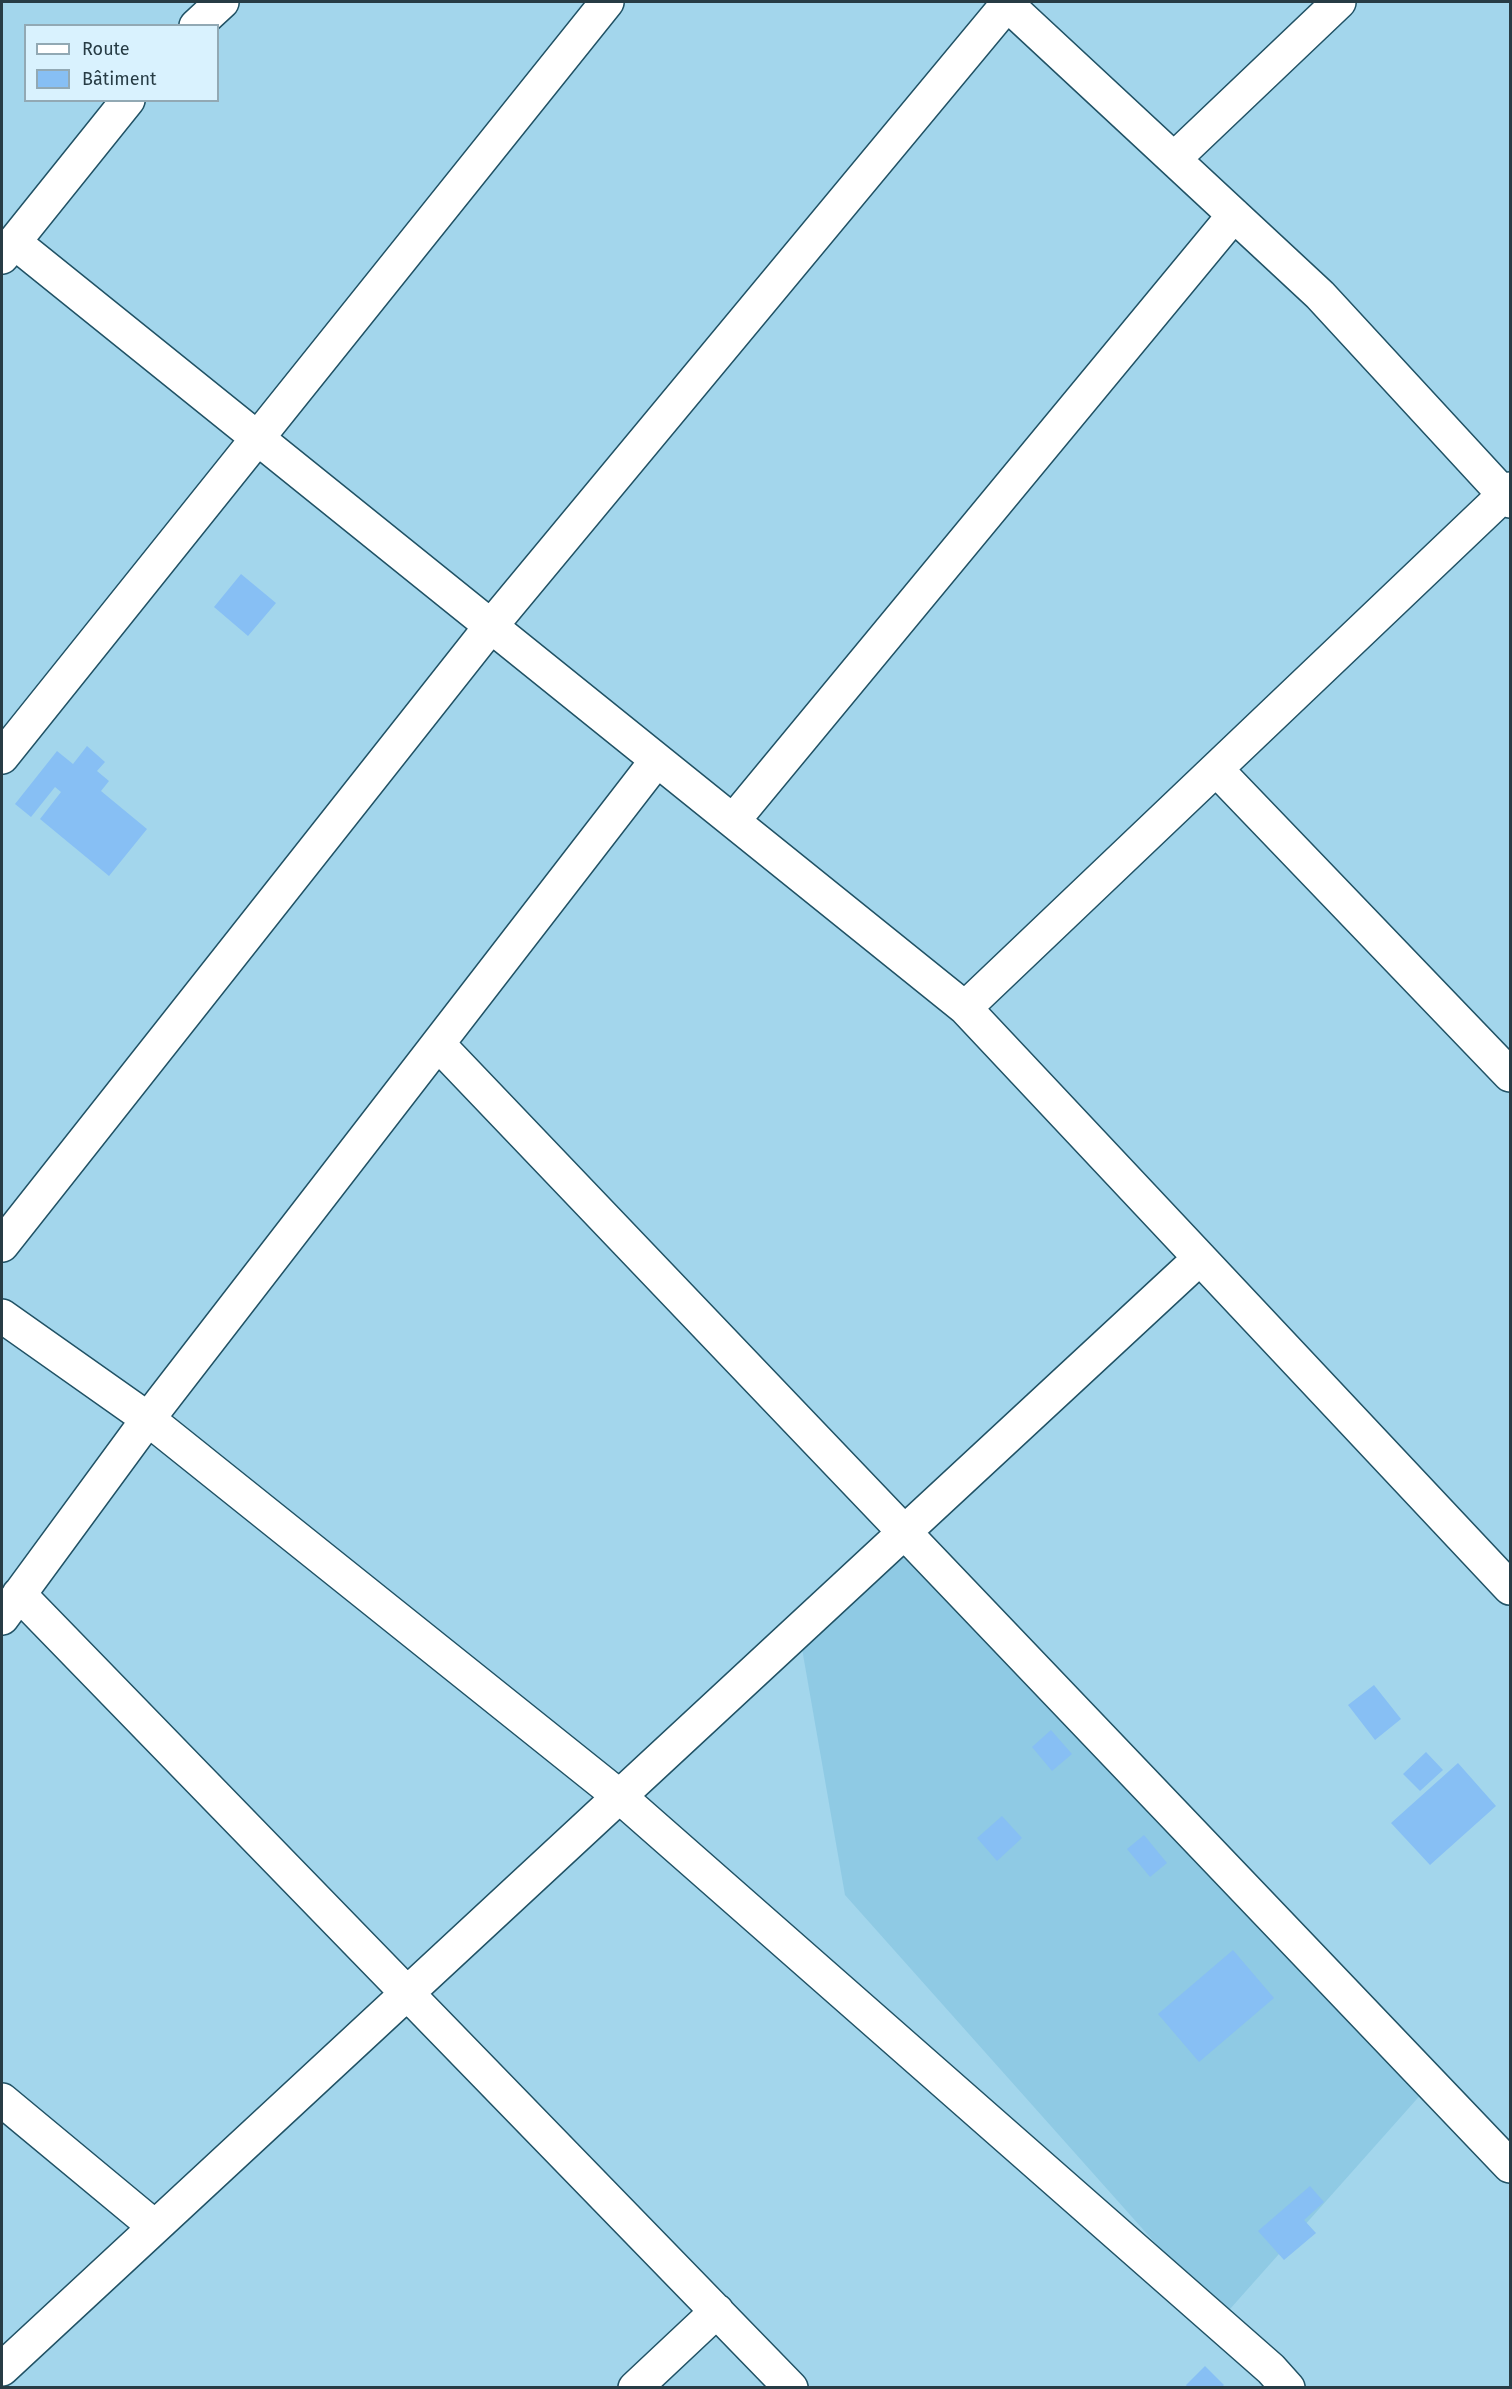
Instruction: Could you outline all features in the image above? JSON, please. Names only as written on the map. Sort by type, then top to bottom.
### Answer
[{"type":"street","points":[[198,24],[222,2]]},
{"type":"street","points":[[2,757],[607,2]]},
{"type":"street","points":[[1174,159],[1339,2]]},
{"type":"street","points":[[2,1245],[491,626],[1008,3],[1320,295],[1509,494],[965,1008]]},
{"type":"street","points":[[126,102],[8,249],[258,438],[965,1008],[1510,1588]]},
{"type":"street","points":[[733,821],[1234,215]]},
{"type":"street","points":[[657,760],[148,1419],[10,1606],[407,1993],[791,2388]]},
{"type":"street","points":[[1216,769],[1510,1076]]},
{"type":"street","points":[[438,1044],[1510,2166]]},
{"type":"street","points":[[2,2369],[1200,1258]]},
{"type":"street","points":[[2,1316],[148,1419],[619,1796],[1271,2369],[1288,2388]]},
{"type":"street","points":[[2,2100],[154,2227]]},
{"type":"street","points":[[635,2388],[717,2311]]},
{"type":"shaded area","points":[[896,1539],[1424,2091],[1222,2318],[845,1895],[797,1620]]},
{"type":"building","points":[[241,574],[276,603],[248,636],[214,607]]},
{"type":"building","points":[[87,746],[105,762],[97,771],[109,781],[101,791],[147,829],[109,876],[40,819],[61,792],[55,787],[31,817],[15,804],[57,751],[73,764]]},
{"type":"building","points":[[1374,1685],[1401,1719],[1375,1740],[1348,1705]]},
{"type":"building","points":[[1051,1730],[1072,1754],[1052,1771],[1032,1747]]},
{"type":"building","points":[[1426,1752],[1443,1770],[1420,1791],[1403,1774]]},
{"type":"building","points":[[1458,1763],[1496,1806],[1430,1865],[1391,1823]]},
{"type":"building","points":[[1002,1816],[1022,1838],[997,1861],[977,1838]]},
{"type":"building","points":[[1144,1835],[1167,1863],[1150,1877],[1127,1849]]},
{"type":"building","points":[[1233,1950],[1274,1998],[1199,2062],[1158,2014]]},
{"type":"building","points":[[1310,2186],[1324,2202],[1304,2220],[1316,2233],[1284,2260],[1258,2231]]},
{"type":"building","points":[[1205,2366],[1224,2385],[1221,2388],[1188,2388],[1186,2385]]}]
